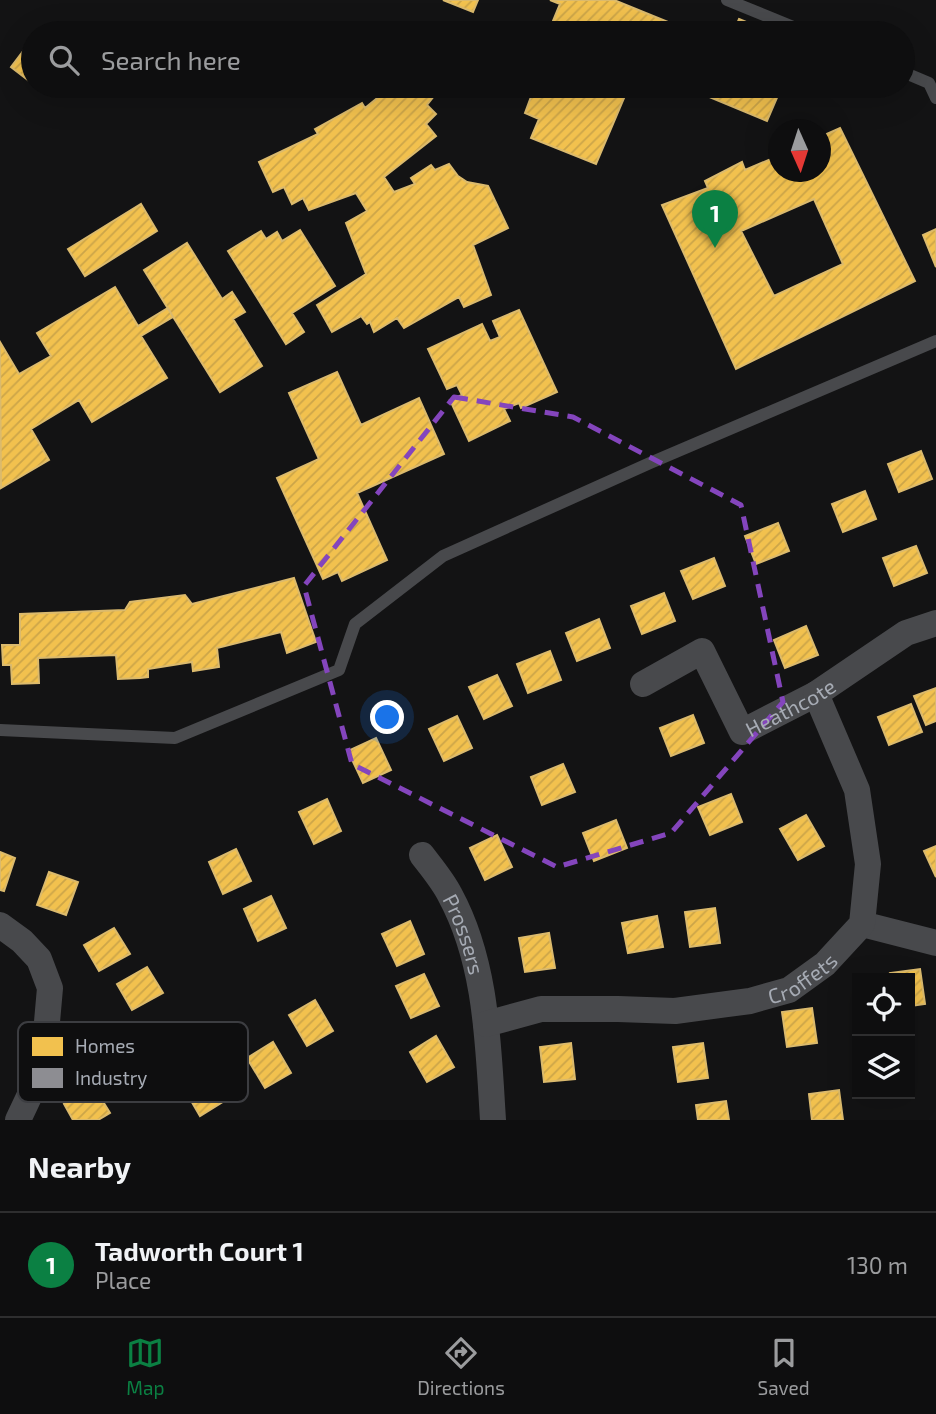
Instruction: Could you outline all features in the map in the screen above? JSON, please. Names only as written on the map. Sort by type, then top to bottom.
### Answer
[{"type":"street","name":"Heathcote","points":[[643,684],[702,651],[742,732],[816,694],[906,633],[936,623]]},
{"type":"street","points":[[816,694],[857,790],[868,864],[862,924],[936,943]]},
{"type":"street","name":"Prossers","points":[[422,855],[450,894],[472,946],[486,1024],[493,1120]]},
{"type":"street","name":"Croffets","points":[[486,1024],[541,1009],[675,1011],[750,1001],[789,990],[825,964],[862,924]]},
{"type":"street","points":[[0,925],[22,941],[39,959],[50,988],[47,1022]]},
{"type":"street","points":[[18,1120],[26,1102]]},
{"type":"lane","points":[[727,0],[779,21]]},
{"type":"lane","points":[[915,77],[929,83],[936,98]]},
{"type":"lane","points":[[0,730],[175,738],[302,686],[339,670],[355,624],[443,556],[650,463],[936,341]]},
{"type":"highlighted area","points":[[454,397],[573,417],[741,505],[783,702],[671,833],[557,867],[352,764],[304,586]]},
{"type":"building: Homes","points":[[443,0],[478,0],[473,12]]},
{"type":"building: Homes","points":[[550,0],[614,0],[666,21],[553,21],[560,4]]},
{"type":"building: Homes","points":[[21,54],[21,75],[11,67]]},
{"type":"building: Homes","points":[[377,98],[432,98],[427,105],[436,114],[426,124],[436,136],[384,177],[394,192],[415,184],[411,178],[431,165],[435,170],[449,164],[458,176],[467,182],[488,186],[508,228],[473,245],[491,295],[464,307],[459,297],[404,328],[397,318],[374,332],[370,322],[367,324],[361,316],[332,332],[317,305],[366,274],[346,223],[367,211],[356,193],[309,210],[303,198],[292,204],[284,187],[273,192],[259,162],[318,134],[315,129],[362,103],[365,108]]},
{"type":"building: Homes","points":[[531,98],[624,98],[596,164],[531,138],[539,119],[525,113]]},
{"type":"building: Homes","points":[[712,98],[777,98],[767,121]]},
{"type":"building: Homes","points":[[840,128],[915,281],[736,369],[662,205],[708,188],[705,181],[742,162],[745,170],[768,160],[768,182],[831,182],[831,132]],"holes":[[[814,199],[843,264],[774,296],[741,231]]]},
{"type":"building: Homes","points":[[141,204],[157,231],[85,276],[68,249]]},
{"type":"building: Homes","points":[[936,229],[936,267],[923,235]]},
{"type":"building: Homes","points":[[300,230],[335,286],[292,313],[304,332],[286,344],[228,251],[261,231],[266,239],[277,232],[282,241]]},
{"type":"building: Homes","points":[[187,243],[222,299],[232,292],[245,312],[233,319],[262,366],[220,392],[144,270]]},
{"type":"building: Homes","points":[[115,287],[138,326],[168,308],[173,317],[141,336],[167,378],[92,422],[79,400],[31,429],[49,460],[1,488],[0,342],[19,374],[51,356],[37,333]]},
{"type":"building: Homes","points":[[519,310],[557,392],[521,408],[519,403],[504,409],[510,421],[469,441],[450,400],[462,395],[457,385],[447,389],[428,349],[482,324],[490,341],[500,337],[493,321]]},
{"type":"building: Homes","points":[[337,372],[361,425],[419,398],[444,454],[357,493],[387,560],[342,581],[338,572],[323,579],[277,478],[319,459],[289,393]]},
{"type":"building: Homes","points":[[921,451],[932,479],[899,492],[888,464]]},
{"type":"building: Homes","points":[[865,491],[876,519],[843,532],[832,504]]},
{"type":"building: Homes","points":[[778,523],[789,551],[756,564],[745,536]]},
{"type":"building: Homes","points":[[916,546],[927,573],[894,586],[883,558]]},
{"type":"building: Homes","points":[[714,558],[725,586],[693,599],[681,571]]},
{"type":"building: Homes","points":[[294,578],[316,642],[287,653],[281,632],[217,648],[219,667],[193,671],[192,662],[148,669],[148,677],[140,678],[118,679],[116,655],[38,658],[39,683],[12,684],[11,665],[3,665],[2,645],[20,645],[20,614],[125,610],[130,602],[185,595],[192,604]]},
{"type":"building: Homes","points":[[664,593],[675,621],[642,634],[631,606]]},
{"type":"building: Homes","points":[[599,619],[610,648],[577,661],[566,633]]},
{"type":"building: Homes","points":[[806,626],[818,655],[785,668],[774,640]]},
{"type":"building: Homes","points":[[550,651],[561,680],[528,693],[517,664]]},
{"type":"building: Homes","points":[[497,675],[512,706],[484,719],[469,687]]},
{"type":"building: Homes","points":[[936,688],[936,721],[926,725],[914,696]]},
{"type":"building: Homes","points":[[911,704],[922,732],[889,745],[878,717]]},
{"type":"building: Homes","points":[[693,715],[704,743],[671,756],[660,728]]},
{"type":"building: Homes","points":[[457,716],[472,748],[444,761],[429,729]]},
{"type":"building: Homes","points":[[376,738],[391,770],[363,783],[348,751]]},
{"type":"building: Homes","points":[[563,764],[575,792],[542,805],[531,777]]},
{"type":"building: Homes","points":[[731,794],[742,822],[710,835],[698,807]]},
{"type":"building: Homes","points":[[327,799],[341,831],[314,844],[299,812]]},
{"type":"building: Homes","points":[[806,815],[824,846],[798,860],[780,829]]},
{"type":"building: Homes","points":[[616,820],[627,848],[594,861],[583,833]]},
{"type":"building: Homes","points":[[497,835],[512,867],[485,880],[470,848]]},
{"type":"building: Homes","points":[[936,846],[936,877],[924,851]]},
{"type":"building: Homes","points":[[236,849],[251,881],[223,894],[209,862]]},
{"type":"building: Homes","points":[[0,852],[15,858],[4,891],[0,890]]},
{"type":"building: Homes","points":[[49,872],[78,882],[66,915],[37,905]]},
{"type":"building: Homes","points":[[271,896],[286,928],[258,941],[244,909]]},
{"type":"building: Homes","points":[[715,908],[720,943],[690,947],[685,912]]},
{"type":"building: Homes","points":[[657,916],[663,947],[628,953],[622,923]]},
{"type":"building: Homes","points":[[410,921],[424,954],[397,966],[382,934]]},
{"type":"building: Homes","points":[[114,928],[130,954],[99,971],[84,945]]},
{"type":"building: Homes","points":[[549,933],[555,968],[525,972],[519,938]]},
{"type":"building: Homes","points":[[147,967],[163,993],[132,1010],[117,984]]},
{"type":"building: Homes","points":[[920,969],[925,1004],[915,1005],[915,973],[890,973]]},
{"type":"building: Homes","points":[[424,974],[439,1006],[411,1018],[396,986]]},
{"type":"building: Homes","points":[[315,1000],[333,1031],[307,1046],[289,1015]]},
{"type":"building: Homes","points":[[812,1008],[817,1043],[787,1047],[782,1012]]},
{"type":"building: Homes","points":[[436,1036],[454,1067],[427,1082],[410,1052]]},
{"type":"building: Homes","points":[[273,1042],[291,1073],[265,1088],[248,1057]]},
{"type":"building: Homes","points":[[571,1043],[575,1079],[544,1082],[540,1047]]},
{"type":"building: Homes","points":[[703,1043],[708,1078],[678,1082],[673,1047]]},
{"type":"building: Homes","points":[[839,1090],[843,1120],[812,1120],[809,1094]]},
{"type":"building: Homes","points":[[726,1101],[729,1120],[698,1120],[696,1105]]},
{"type":"building: Homes","points":[[103,1102],[110,1113],[98,1120],[73,1120],[64,1104]]},
{"type":"building: Homes","points":[[192,1102],[223,1102],[200,1116]]},
{"type":"place","name":"Tadworth Court 1","points":[[715,248]]}]
